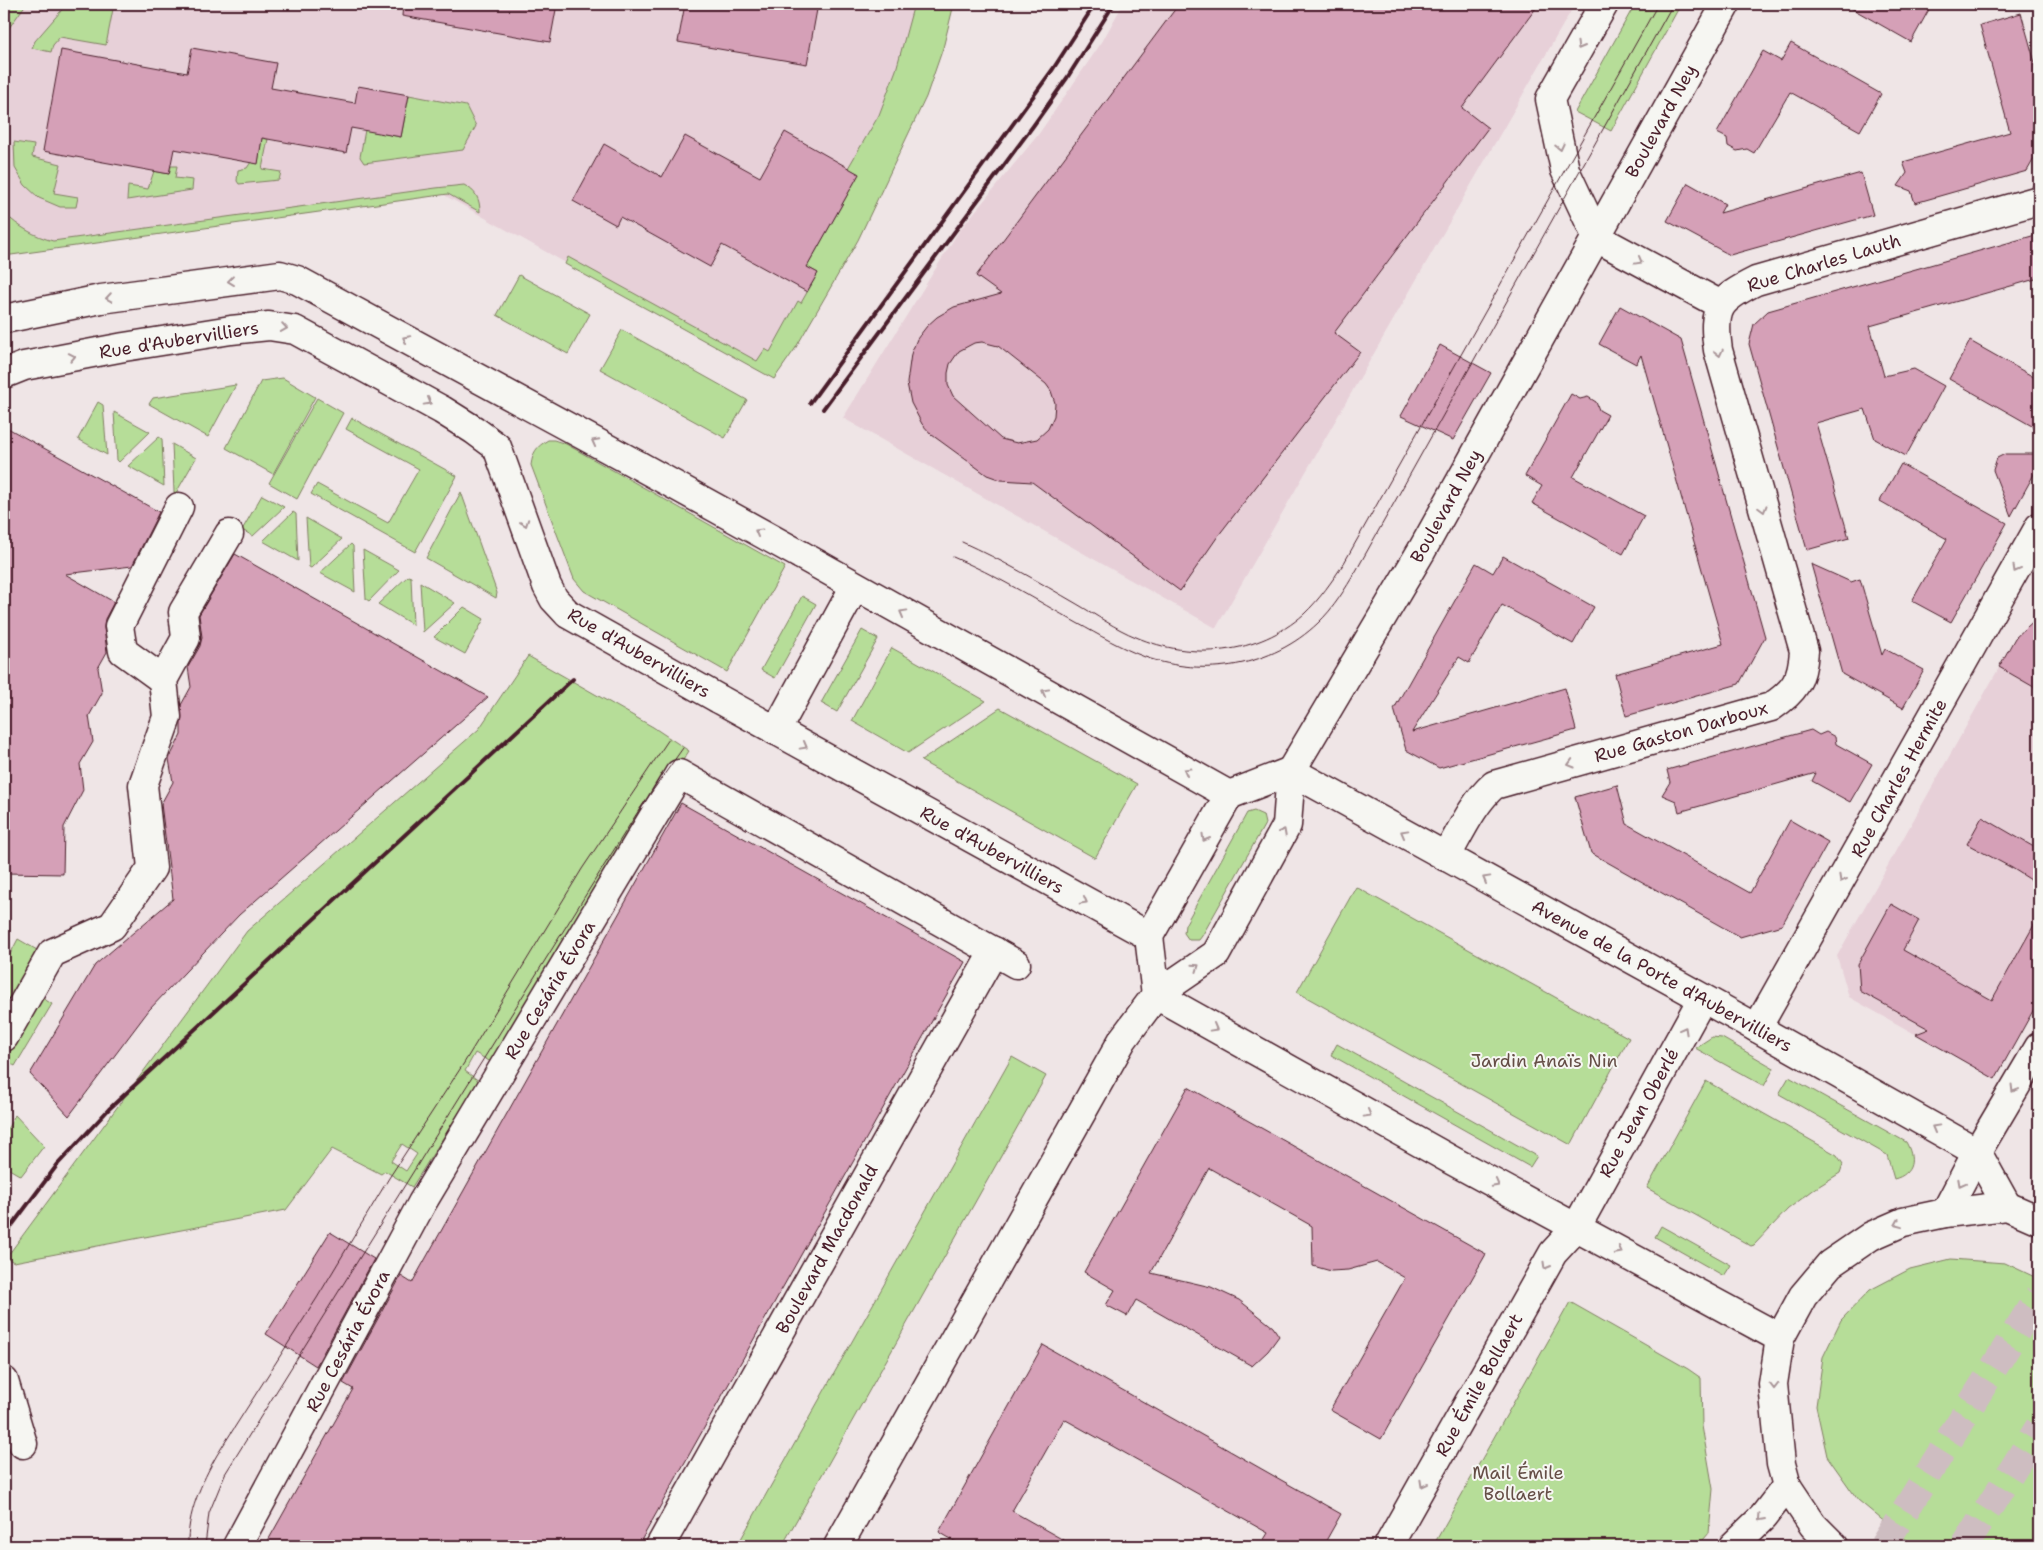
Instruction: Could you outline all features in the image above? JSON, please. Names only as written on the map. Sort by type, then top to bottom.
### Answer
[{"type":"main road","points":[[1604,4],[1550,99],[1565,170],[1597,238],[1720,306]]},
{"type":"main road","name":"Boulevard Ney","points":[[1291,771],[1418,556],[1726,4]]},
{"type":"main road","name":"Rue Charles Lauth","points":[[1720,306],[1734,292],[1756,281],[2039,200]]},
{"type":"main road","points":[[4,319],[101,299],[280,276],[297,280],[638,465],[1230,795]]},
{"type":"main road","name":"Rue Gaston Darboux","points":[[1446,857],[1475,809],[1494,785],[1771,707],[1786,697],[1796,685],[1803,668],[1804,651],[1718,350],[1715,326],[1720,306]]},
{"type":"main road","name":"Rue d'Aubervilliers","points":[[4,374],[24,366],[231,330],[269,326],[295,330],[442,410],[497,447],[547,586],[554,599],[568,614],[776,731],[1149,936]]},
{"type":"main road","points":[[164,680],[123,651],[119,626],[180,507]]},
{"type":"main road","name":"Rue Charles Hermite","points":[[1758,1028],[2039,527]]},
{"type":"main road","points":[[4,1037],[52,954],[112,926],[152,868],[143,785],[167,717],[164,680],[186,638],[183,612],[229,534]]},
{"type":"main road","points":[[776,731],[855,586]]},
{"type":"main road","points":[[838,1546],[1114,1053],[1156,996],[1216,954],[1287,825],[1291,771],[1230,795],[1149,936],[1156,996]]},
{"type":"main road","name":"Avenue de la Porte d'Aubervilliers","points":[[1291,771],[1702,999],[1758,1028],[1977,1152]]},
{"type":"main road","name":"Rue Cesária Évora","points":[[237,1546],[422,1203],[679,774],[1005,957]]},
{"type":"main road","name":"Boulevard Macdonald","points":[[660,1546],[1005,957]]},
{"type":"main road","points":[[1156,996],[1576,1228],[1780,1338]]},
{"type":"main road","name":"Rue Jean Oberlé","points":[[1576,1228],[1702,999]]},
{"type":"main road","points":[[1945,1213],[1977,1152],[2039,1047]]},
{"type":"main road","points":[[1977,1152],[2007,1206]]},
{"type":"main road","points":[[1834,1546],[1813,1525],[1787,1486],[1781,1464],[1772,1384],[1780,1338],[1803,1296],[1830,1264],[1879,1232],[1903,1222],[1945,1213],[2007,1206],[2039,1220]]},
{"type":"main road","name":"Rue Émile Bollaert","points":[[1388,1546],[1553,1253],[1576,1228]]},
{"type":"main road","points":[[4,1381],[23,1444]]},
{"type":"main road","points":[[1732,1546],[1763,1516],[1787,1486]]},
{"type":"shaded area","points":[[4,4],[954,4],[943,48],[926,97],[858,240],[795,349],[774,379],[444,195],[6,255],[4,253]]},
{"type":"shaded area","points":[[1123,4],[1575,4],[1216,628],[843,418],[959,231],[1038,135],[1102,42]]},
{"type":"shaded area","points":[[2034,623],[2039,625],[2039,1000],[1995,1079],[1849,997],[1837,956],[2018,634],[2023,636]]},
{"type":"green space","points":[[4,4],[26,4],[4,35]]},
{"type":"green space","points":[[67,4],[114,4],[106,45],[60,37],[53,45],[51,52],[32,48],[35,41]]},
{"type":"green space","points":[[914,4],[954,4],[943,48],[926,97],[858,240],[795,349],[774,379],[565,264],[568,257],[757,361],[765,349],[770,352],[798,301],[801,303],[818,273],[807,267],[859,174],[848,168],[879,115],[896,70]]},
{"type":"green space","points":[[1635,4],[1681,4],[1611,131],[1575,112]]},
{"type":"green space","points":[[409,95],[466,106],[476,126],[463,150],[364,163],[360,157],[365,130],[401,137]]},
{"type":"green space","points":[[262,138],[268,139],[262,169],[281,172],[279,180],[239,184],[237,181],[238,170],[247,168],[251,162],[258,163]]},
{"type":"green space","points":[[14,142],[34,145],[32,157],[61,164],[54,193],[78,197],[76,207],[60,207],[39,198],[25,185],[15,168]]},
{"type":"green space","points":[[171,166],[177,166],[175,178],[193,180],[192,190],[127,200],[128,186],[148,189],[154,171],[169,174]]},
{"type":"green space","points":[[464,185],[477,196],[480,212],[448,194],[4,256],[4,213],[15,223],[27,230],[53,241]]},
{"type":"green space","points":[[519,275],[590,314],[568,354],[497,315]]},
{"type":"green space","points":[[622,330],[747,400],[725,438],[600,369]]},
{"type":"green space","points":[[283,378],[315,397],[273,474],[226,448],[261,381]]},
{"type":"green space","points":[[236,385],[208,437],[149,404],[153,398]]},
{"type":"green space","points":[[317,398],[343,413],[297,499],[269,483]]},
{"type":"green space","points":[[98,402],[103,405],[107,455],[78,439]]},
{"type":"green space","points":[[114,412],[150,432],[119,462],[117,460]]},
{"type":"green space","points":[[352,418],[457,476],[415,552],[311,494],[317,484],[388,523],[419,469],[346,429]]},
{"type":"green space","points":[[159,437],[162,439],[164,486],[128,466]]},
{"type":"green space","points":[[548,440],[566,444],[785,567],[727,672],[584,591],[574,579],[531,465],[536,450]]},
{"type":"green space","points":[[172,444],[196,458],[176,493],[174,492]]},
{"type":"green space","points":[[461,492],[497,593],[496,598],[426,558]]},
{"type":"green space","points":[[262,495],[284,507],[253,536],[242,530]]},
{"type":"green space","points":[[293,512],[296,514],[298,561],[263,541]]},
{"type":"green space","points":[[306,518],[342,539],[311,568],[309,567]]},
{"type":"green space","points":[[351,544],[353,546],[355,592],[320,573]]},
{"type":"green space","points":[[363,550],[399,570],[369,601],[366,599]]},
{"type":"green space","points":[[408,576],[411,577],[413,625],[378,604]]},
{"type":"green space","points":[[420,582],[455,603],[423,632]]},
{"type":"green space","points":[[802,596],[816,604],[775,678],[761,670]]},
{"type":"green space","points":[[464,607],[484,619],[465,654],[434,637]]},
{"type":"green space","points":[[862,630],[878,639],[837,712],[821,703]]},
{"type":"green space","points":[[892,648],[986,701],[908,753],[852,721]]},
{"type":"green space","points":[[528,656],[653,727],[689,751],[589,903],[491,1062],[475,1053],[465,1071],[479,1081],[412,1187],[385,1171],[381,1174],[332,1149],[286,1210],[14,1262],[6,1258],[247,931],[479,729]],"holes":[[[402,1144],[417,1154],[406,1171],[391,1161]]]},
{"type":"green space","points":[[1000,708],[1137,784],[1095,858],[921,761]]},
{"type":"green space","points":[[1254,811],[1263,815],[1265,824],[1202,936],[1199,940],[1189,940],[1184,933],[1185,925],[1247,813]]},
{"type":"green space","name":"Jardin Anaïs Nin","points":[[1356,887],[1629,1038],[1571,1145],[1297,992]]},
{"type":"green space","points":[[18,939],[37,950],[4,1010],[4,966]]},
{"type":"green space","points":[[39,996],[52,1004],[15,1066],[4,1060],[4,1057]]},
{"type":"green space","points":[[1712,1037],[1722,1038],[1774,1068],[1764,1086],[1695,1048]]},
{"type":"green space","points":[[1337,1044],[1537,1156],[1530,1167],[1331,1055]]},
{"type":"green space","points":[[1012,1057],[1046,1076],[782,1546],[737,1546]]},
{"type":"green space","points":[[1789,1077],[1906,1142],[1911,1154],[1911,1165],[1906,1173],[1894,1179],[1887,1155],[1779,1094]]},
{"type":"green space","points":[[1706,1081],[1837,1155],[1843,1164],[1840,1173],[1788,1209],[1751,1246],[1647,1188]]},
{"type":"green space","points":[[15,1115],[44,1146],[21,1176],[4,1166],[4,1135]]},
{"type":"green space","points":[[1661,1226],[1731,1265],[1724,1276],[1655,1237]]},
{"type":"green space","points":[[1951,1259],[2005,1263],[2039,1279],[2039,1546],[1918,1546],[1904,1538],[1858,1500],[1827,1456],[1816,1406],[1823,1357],[1841,1320],[1870,1290],[1910,1269]]},
{"type":"green space","name":"Mail Émile Bollaert","points":[[1570,1302],[1701,1378],[1702,1426],[1713,1489],[1709,1533],[1698,1546],[1433,1546]]},
{"type":"building","points":[[403,4],[557,4],[550,42],[402,16]]},
{"type":"building","points":[[685,4],[818,4],[807,64],[678,42]]},
{"type":"building","points":[[1179,4],[1539,4],[1462,108],[1488,128],[1334,333],[1360,352],[1218,536],[1180,591],[1032,482],[1001,480],[987,475],[932,435],[922,424],[911,403],[907,383],[911,354],[917,339],[937,317],[954,307],[1001,294],[976,276]],"holes":[[[982,342],[998,346],[1046,384],[1051,391],[1055,403],[1054,416],[1048,429],[1037,439],[1017,443],[1001,439],[953,396],[948,385],[950,364],[959,351],[974,343]]]},
{"type":"building","points":[[1844,4],[1932,4],[1911,42]]},
{"type":"building","points":[[2021,13],[2039,77],[2039,150],[2027,171],[1915,203],[1911,191],[1898,186],[1907,173],[1903,162],[2010,132],[1980,25]]},
{"type":"building","points":[[1791,43],[1881,94],[1860,131],[1790,92],[1754,153],[1747,149],[1737,151],[1728,146],[1727,138],[1717,133],[1763,51],[1781,61]]},
{"type":"building","points":[[192,48],[276,63],[271,88],[355,103],[358,86],[409,95],[401,137],[351,128],[346,153],[262,138],[258,164],[174,149],[169,174],[43,151],[61,50],[187,73]]},
{"type":"building","points":[[785,132],[859,174],[807,267],[818,273],[807,292],[722,245],[710,267],[620,217],[616,225],[573,201],[604,144],[662,177],[685,136],[760,177]]},
{"type":"building","points":[[1861,173],[1873,215],[1730,255],[1667,221],[1688,183],[1725,204],[1720,213]]},
{"type":"building","points":[[2039,234],[2039,278],[1870,326],[1884,376],[1914,369],[1944,386],[1906,456],[1875,439],[1865,409],[1816,423],[1849,538],[1807,550],[1749,344],[1754,324],[1768,311]]},
{"type":"building","points":[[1620,306],[1681,340],[1765,637],[1739,684],[1626,716],[1615,674],[1723,644],[1641,355],[1636,364],[1599,344]]},
{"type":"building","points":[[1970,341],[2039,380],[2039,430],[1949,379]]},
{"type":"building","points":[[1440,345],[1491,373],[1453,440],[1401,416]]},
{"type":"building","points":[[1571,394],[1580,399],[1588,397],[1596,402],[1599,410],[1608,415],[1573,477],[1644,516],[1623,554],[1532,503],[1542,486],[1525,476]]},
{"type":"building","points":[[4,426],[159,512],[132,566],[65,574],[114,602],[105,619],[104,628],[107,652],[98,668],[102,693],[89,716],[93,742],[80,764],[83,790],[64,827],[63,874],[4,873]]},
{"type":"building","points":[[2005,454],[2039,454],[2039,465],[2011,516],[1993,470],[1997,458]]},
{"type":"building","points":[[1901,464],[2007,523],[1951,622],[1912,601],[1947,539],[1880,501]]},
{"type":"building","points":[[235,554],[488,697],[239,915],[149,1010],[69,1116],[30,1074],[95,965],[173,899],[161,804],[173,782],[169,759],[181,735],[181,705],[191,687],[188,667],[200,646],[202,637],[199,615]]},
{"type":"building","points":[[1503,556],[1594,607],[1573,644],[1502,605],[1469,663],[1459,657],[1412,732],[1565,688],[1576,730],[1439,768],[1406,750],[1394,709],[1476,563],[1493,573]]},
{"type":"building","points":[[1811,564],[1851,582],[1860,579],[1882,655],[1885,649],[1924,670],[1903,708],[1842,674]]},
{"type":"building","points":[[2039,616],[2039,690],[1999,667],[2015,638]]},
{"type":"building","points":[[1811,730],[1819,735],[1826,732],[1835,737],[1836,744],[1872,764],[1850,802],[1812,781],[1816,773],[1679,812],[1676,801],[1662,795],[1670,782],[1667,770]]},
{"type":"building","points":[[1617,785],[1627,824],[1750,893],[1790,820],[1828,842],[1782,925],[1740,937],[1591,853],[1575,797]]},
{"type":"building","points":[[681,803],[965,962],[638,1546],[265,1546],[353,1389],[343,1383],[401,1276],[412,1283]]},
{"type":"building","points":[[1982,817],[2039,850],[2039,885],[1967,844]]},
{"type":"building","points":[[1891,904],[1919,920],[1903,950],[1992,1000],[2039,916],[2039,1000],[1995,1079],[1916,1034],[1929,1029],[1860,991],[1858,964]]},
{"type":"building","points":[[1188,1087],[1486,1254],[1381,1439],[1330,1410],[1405,1278],[1377,1262],[1348,1270],[1331,1271],[1313,1266],[1312,1226],[1209,1168],[1151,1273],[1211,1287],[1239,1300],[1273,1327],[1279,1336],[1268,1351],[1252,1366],[1136,1300],[1127,1316],[1106,1305],[1115,1290],[1084,1272]]},
{"type":"building","points":[[330,1232],[374,1259],[316,1366],[266,1334]]},
{"type":"building","points":[[1043,1345],[1341,1514],[1323,1546],[1260,1546],[1268,1533],[1064,1419],[1012,1511],[1074,1546],[963,1546],[939,1532]]},
{"type":"tunnel","points":[[1883,1546],[2039,1295]]},
{"type":"tunnel","points":[[1965,1546],[2039,1427]]},
{"type":"tram line","points":[[962,542],[992,556],[1129,634],[1157,645],[1202,651],[1224,650],[1245,646],[1286,628],[1304,614],[1321,596],[1344,563],[1658,4]]},
{"type":"tram line","points":[[953,557],[1000,580],[1119,645],[1145,657],[1167,663],[1190,667],[1214,667],[1236,664],[1259,659],[1280,650],[1300,638],[1329,611],[1356,571],[1673,4]]},
{"type":"tram line","points":[[188,1546],[190,1522],[196,1499],[217,1455],[317,1298],[389,1178],[464,1063],[582,869],[669,739]]},
{"type":"tram line","points":[[205,1546],[209,1513],[225,1474],[639,810],[683,748]]},
{"type":"railway","points":[[810,403],[1053,69],[1095,4]]},
{"type":"railway","points":[[823,409],[1033,126],[1067,78],[1114,4]]},
{"type":"railway","points":[[4,1236],[58,1164],[109,1109],[573,679]]}]
